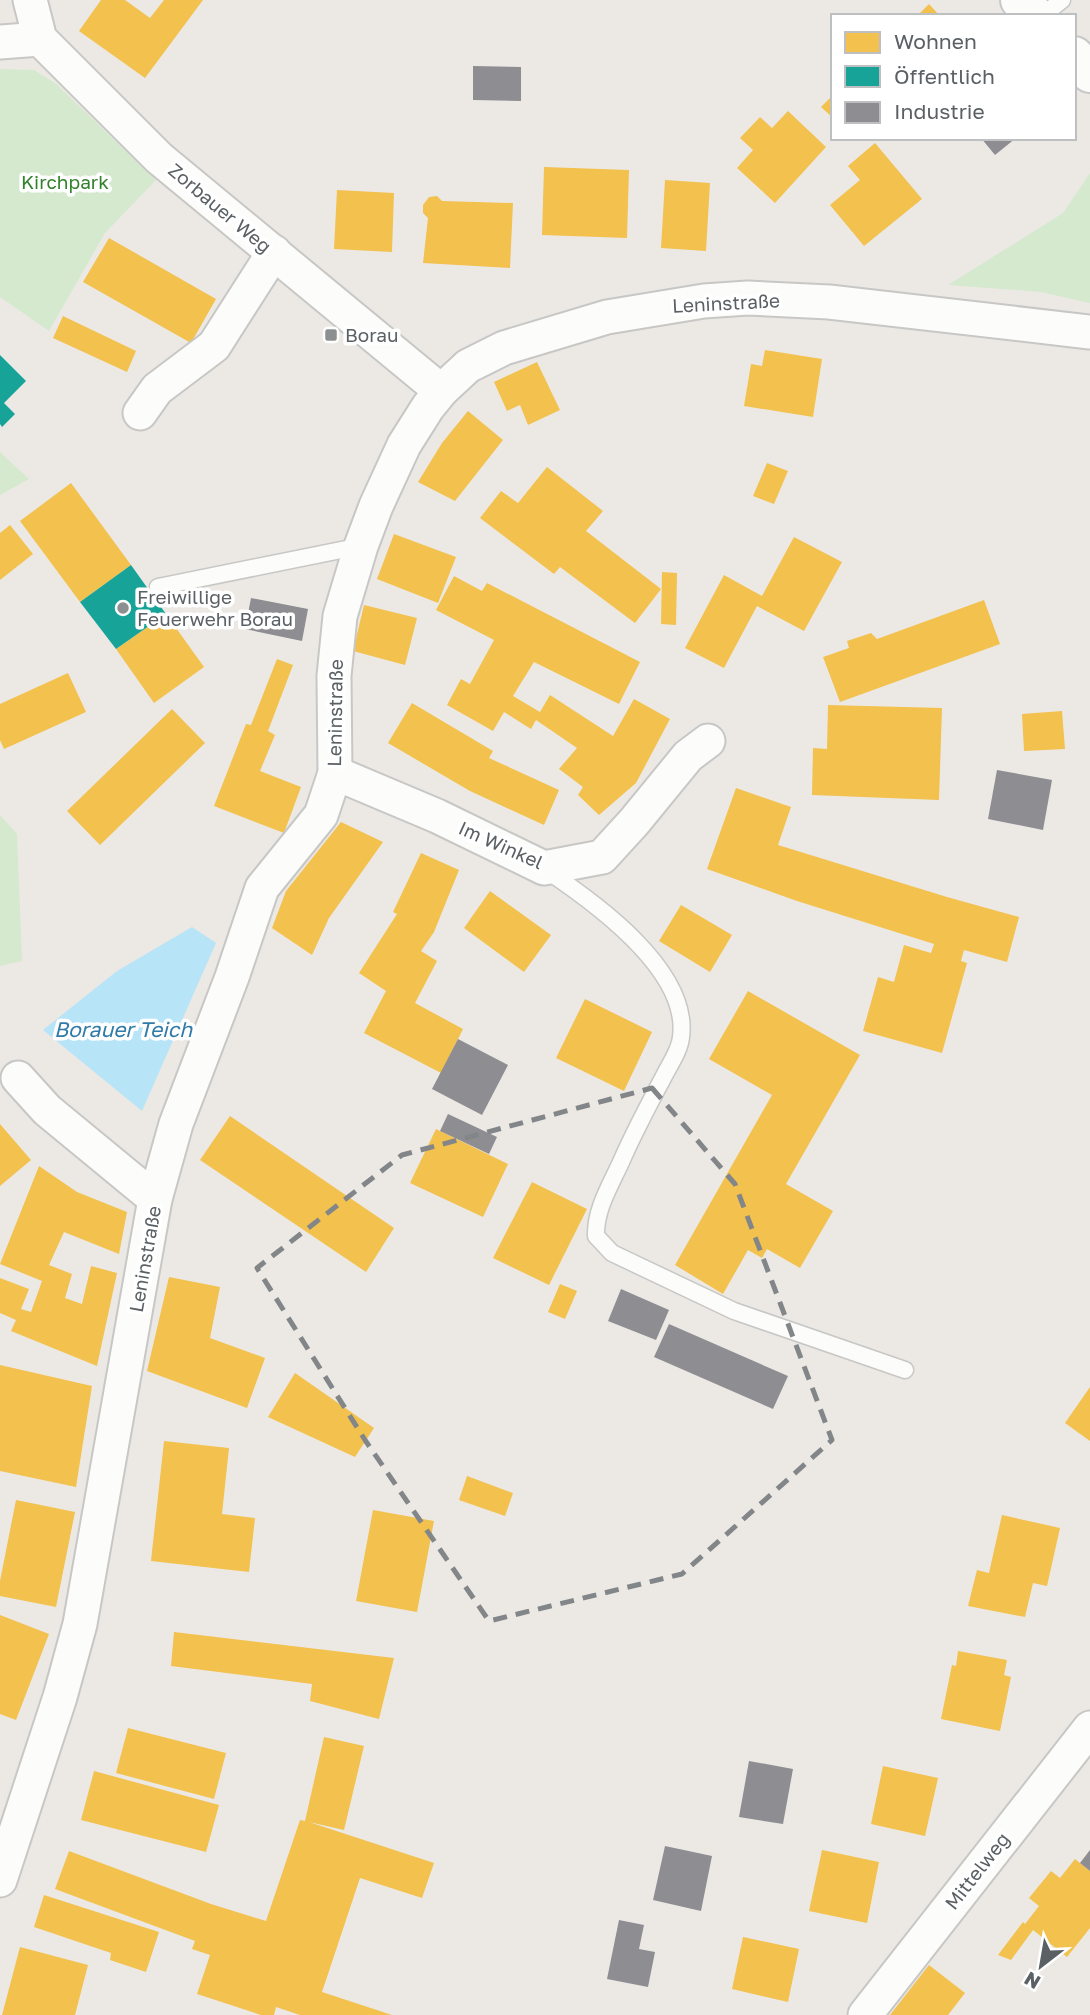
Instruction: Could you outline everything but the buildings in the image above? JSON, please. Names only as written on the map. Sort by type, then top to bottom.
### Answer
[{"type":"main road","points":[[1020,0],[1033,14]]},
{"type":"main road","points":[[1076,59],[1090,73]]},
{"type":"street","points":[[0,42],[40,39],[30,0]]},
{"type":"street","name":"Zorbauer Weg","points":[[40,39],[159,158],[441,391]]},
{"type":"street","points":[[141,413],[157,389],[214,346],[274,252]]},
{"type":"street","name":"Leninstraße","points":[[0,1880],[60,1697],[80,1625],[155,1199],[176,1124],[232,977],[262,888],[321,815],[335,772],[334,676],[340,616],[361,546],[404,445],[441,391],[468,366],[504,348],[607,317],[704,300],[748,298],[829,302],[1090,332]]},
{"type":"street","name":"Im Winkel","points":[[335,772],[437,816],[544,868],[602,857],[688,756],[708,741]]},
{"type":"street","points":[[18,1077],[47,1110],[155,1199]]},
{"type":"street","name":"Mittelweg","points":[[865,2015],[1090,1728]]},
{"type":"lane","points":[[1044,14],[1062,0]]},
{"type":"lane","points":[[158,587],[361,546]]},
{"type":"lane","points":[[544,868],[581,893],[648,953],[668,981],[680,1013],[681,1038],[595,1219],[596,1236],[611,1254],[734,1311],[905,1370]]},
{"type":"highlighted area","points":[[652,1088],[735,1184],[832,1440],[682,1574],[489,1621],[365,1440],[257,1268],[402,1155]]},
{"type":"green space","name":"Kirchpark","points":[[0,69],[34,70],[55,83],[156,180],[105,233],[49,331],[0,297]]},
{"type":"green space","points":[[1090,173],[1090,303],[1041,292],[948,285],[1063,213]]},
{"type":"green space","points":[[0,452],[29,479],[0,495]]},
{"type":"green space","points":[[0,815],[17,834],[22,961],[0,966]]},
{"type":"water","name":"Borauer Teich","points":[[192,927],[216,943],[142,1111],[43,1030],[117,971]]},
{"type":"place","name":"Borau","points":[[331,335]]},
{"type":"place","name":"Freiwillige Feuerwehr Borau","points":[[123,608]]}]
